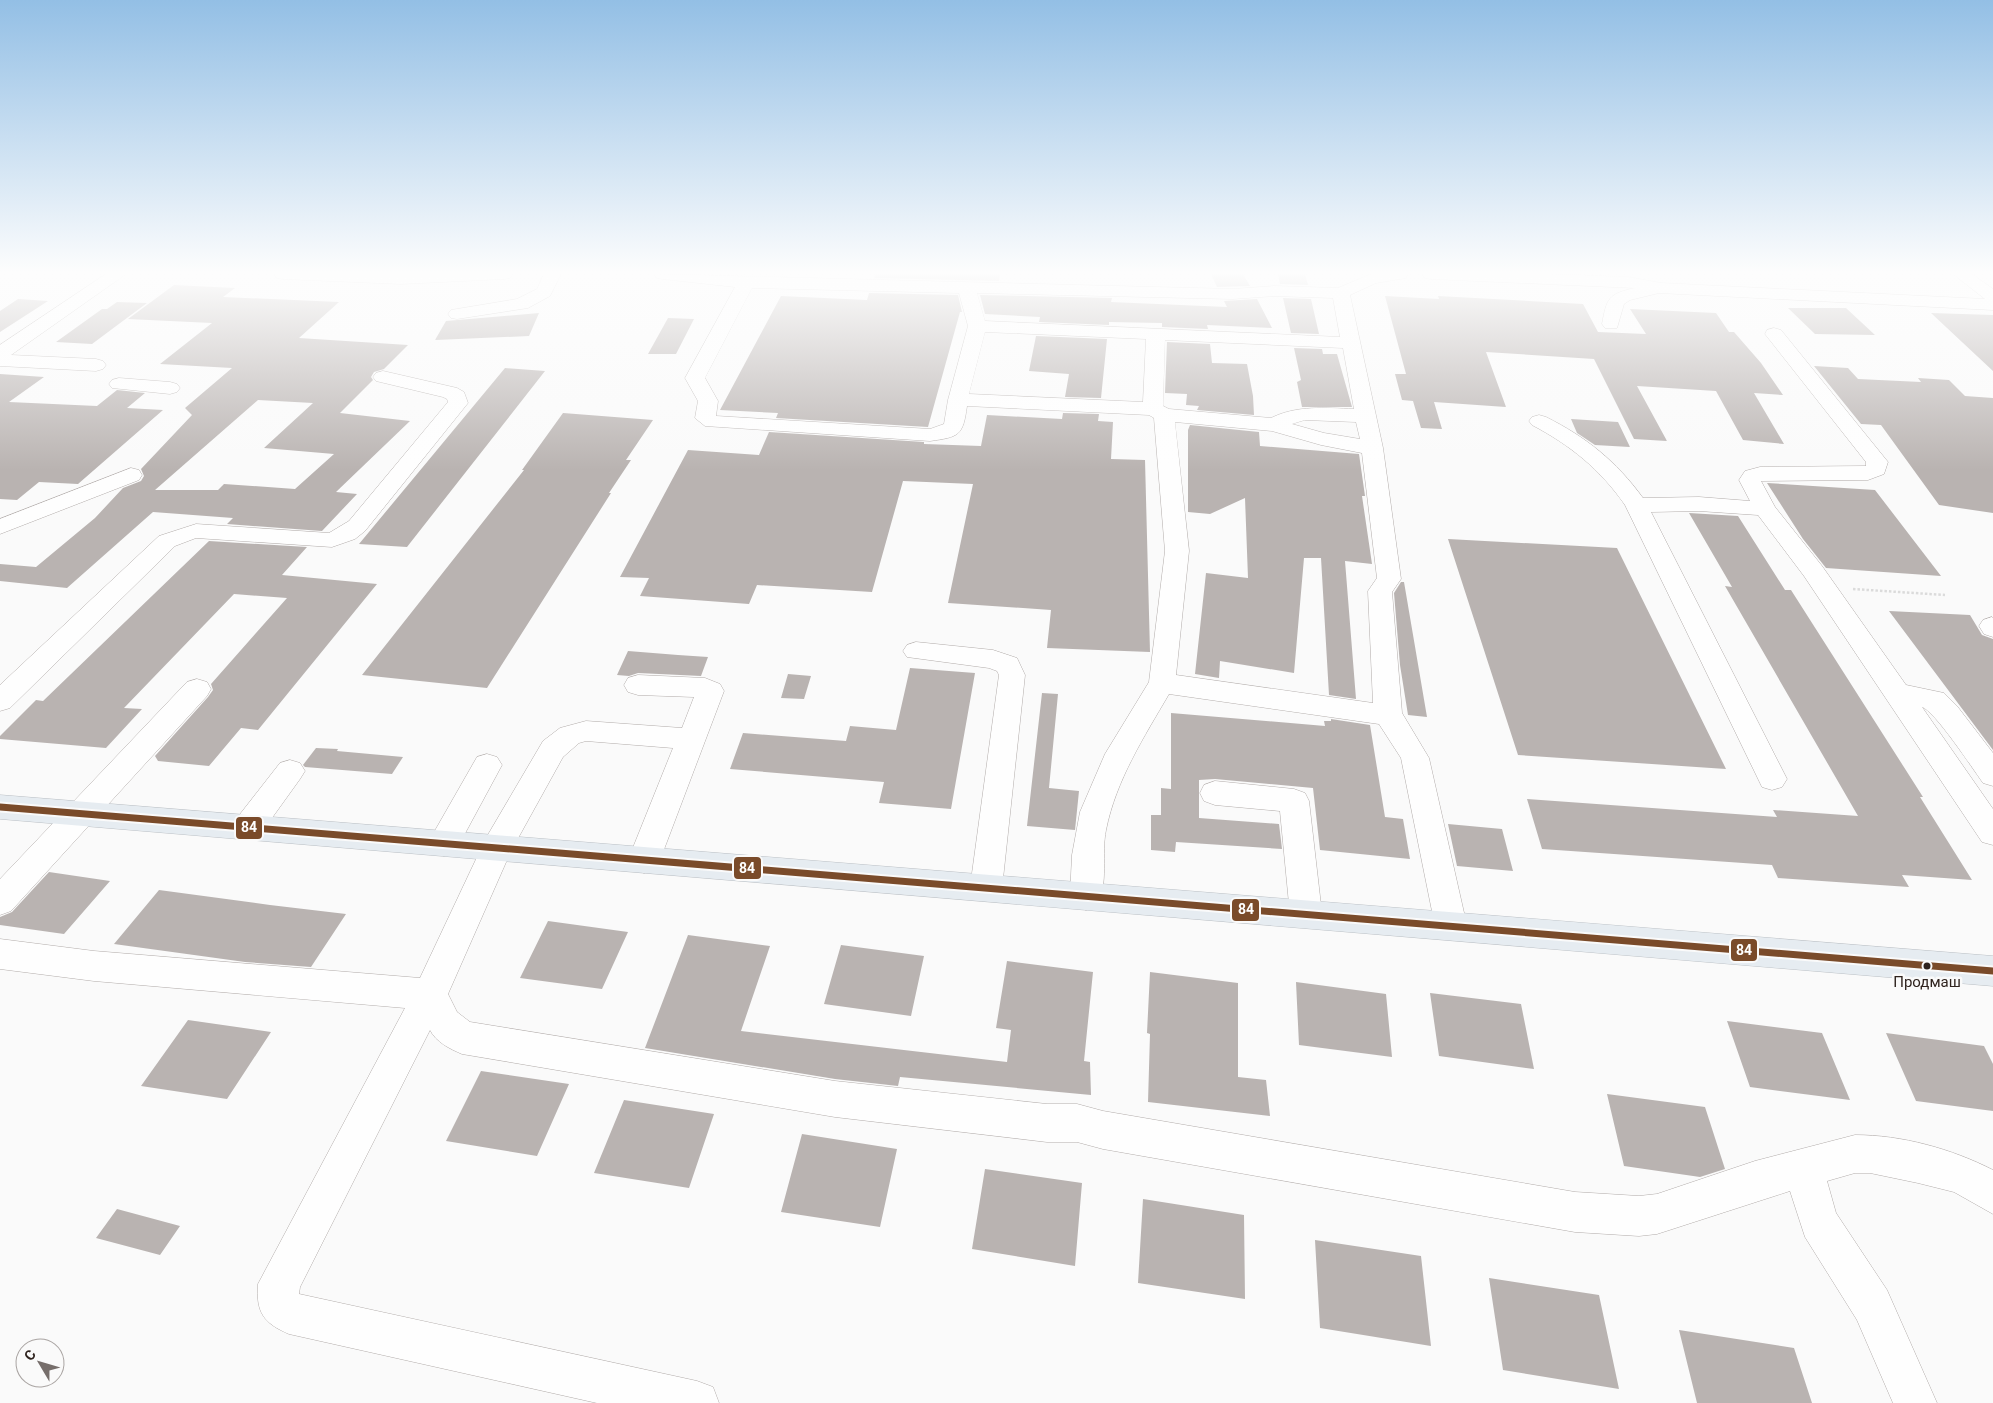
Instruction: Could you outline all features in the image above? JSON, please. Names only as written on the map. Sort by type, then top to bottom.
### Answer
[{"type":"highway","points":[[0,807],[1993,971]]},
{"type":"street","points":[[0,354],[21,339]]},
{"type":"street","points":[[715,339],[694,378],[708,401],[705,418],[712,422],[930,435],[944,433],[954,427],[958,400],[974,339]]},
{"type":"street","points":[[1086,896],[1090,830],[1108,778],[1129,736],[1162,683],[1177,551],[1158,412],[1156,339]]},
{"type":"street","points":[[1271,339],[1351,344]]},
{"type":"street","points":[[1350,339],[1372,448],[1389,578],[1380,591],[1388,715],[1405,738],[1414,758],[1452,926]]},
{"type":"street","points":[[1778,339],[1877,462],[1876,468],[1868,473],[1753,476],[1750,480],[1765,509],[1825,587],[1993,833]]},
{"type":"street","points":[[0,360],[96,365]]},
{"type":"street","points":[[0,701],[167,541],[196,531],[332,540],[346,534],[357,526],[458,403],[457,396],[450,392],[383,377]]},
{"type":"street","points":[[119,384],[170,388]]},
{"type":"street","points":[[958,400],[1158,412],[1274,425],[1321,440],[1372,448]]},
{"type":"street","points":[[1274,425],[1291,416],[1305,414],[1366,416]]},
{"type":"street","points":[[1539,421],[1571,437],[1609,467],[1636,505],[1772,779]]},
{"type":"street","points":[[0,527],[131,475]]},
{"type":"street","points":[[1636,505],[1699,504],[1765,509]]},
{"type":"street","points":[[916,651],[993,659],[1008,664],[1012,675],[986,888]]},
{"type":"street","points":[[1162,683],[1388,715]]},
{"type":"street","points":[[638,685],[704,688],[710,691],[644,860]]},
{"type":"street","points":[[0,900],[83,813],[197,688]]},
{"type":"street","points":[[1897,693],[1934,700],[1947,713],[1993,775]]},
{"type":"street","points":[[693,738],[586,731],[570,735],[553,749],[497,847],[430,995],[280,1284],[278,1302],[290,1312],[696,1403]]},
{"type":"street","points":[[444,843],[487,765]]},
{"type":"street","points":[[248,827],[290,771]]},
{"type":"street","points":[[1215,793],[1294,801],[1306,914]]},
{"type":"street","points":[[0,954],[94,966],[430,995]]},
{"type":"street","points":[[430,995],[444,1024],[462,1037],[835,1099],[1047,1123],[1076,1123],[1112,1132],[1575,1212],[1638,1216],[1657,1214],[1803,1167],[1855,1154],[1870,1154],[1960,1173],[1980,1183],[1993,1194]]},
{"type":"street","points":[[1803,1167],[1820,1223],[1872,1305],[1916,1403]]},
{"type":"path","points":[[1825,587],[1945,595]]},
{"type":"building","points":[[60,339],[98,339],[92,344],[56,342]]},
{"type":"building","points":[[191,339],[322,339],[408,345],[384,369],[374,372],[371,377],[373,380],[340,413],[410,421],[336,492],[357,494],[322,531],[227,524],[233,518],[153,512],[67,588],[0,581],[0,564],[36,567],[95,518],[123,488],[141,481],[144,476],[141,469],[192,415],[185,408],[232,368],[160,364]],"holes":[[[258,400],[313,403],[264,448],[334,454],[295,489],[224,484],[218,490],[155,490]]]},
{"type":"building","points":[[656,339],[683,339],[676,354],[648,354]]},
{"type":"building","points":[[758,339],[952,339],[928,427],[776,418],[778,413],[720,410]]},
{"type":"building","points":[[1035,339],[1107,339],[1101,398],[1065,397],[1069,374],[1029,371]]},
{"type":"building","points":[[1397,339],[1741,339],[1761,363],[1783,395],[1754,393],[1784,444],[1743,440],[1716,391],[1637,386],[1667,441],[1634,439],[1594,359],[1486,352],[1506,407],[1434,402],[1442,429],[1421,428],[1413,401],[1402,400],[1395,374],[1406,374]]},
{"type":"building","points":[[1959,339],[1993,339],[1993,371]]},
{"type":"building","points":[[1167,342],[1210,344],[1212,363],[1247,364],[1253,396],[1254,415],[1197,410],[1199,406],[1186,405],[1187,394],[1165,393]]},
{"type":"building","points":[[1294,348],[1322,349],[1323,354],[1337,354],[1352,407],[1302,407],[1297,382],[1301,380]]},
{"type":"building","points":[[1814,366],[1848,368],[1858,379],[1921,382],[1918,378],[1949,380],[1965,396],[1993,398],[1993,513],[1939,505],[1881,425],[1861,424]]},
{"type":"building","points":[[505,368],[545,371],[407,547],[359,544]]},
{"type":"building","points":[[0,374],[44,377],[9,402],[97,406],[117,390],[145,393],[127,408],[163,410],[78,484],[39,482],[17,500],[0,499]]},
{"type":"building","points":[[563,413],[653,420],[626,460],[631,460],[609,493],[611,493],[487,688],[362,675],[524,470],[522,470]]},
{"type":"building","points":[[1063,413],[1099,414],[1098,421],[1113,422],[1111,459],[1145,460],[1150,652],[1047,648],[1051,610],[948,603],[973,484],[903,481],[872,592],[757,585],[749,604],[640,596],[649,578],[620,577],[688,450],[759,455],[769,432],[924,442],[924,444],[981,446],[987,415],[1062,419]]},
{"type":"building","points":[[1571,419],[1618,422],[1630,447],[1595,445],[1577,433]]},
{"type":"building","points":[[1190,425],[1259,432],[1260,446],[1359,454],[1365,496],[1362,496],[1372,564],[1345,561],[1356,699],[1329,695],[1321,558],[1304,558],[1294,673],[1220,661],[1219,678],[1195,674],[1206,573],[1248,578],[1245,498],[1210,514],[1188,512],[1188,430]]},
{"type":"building","points":[[1767,483],[1875,490],[1941,576],[1826,568],[1803,539]]},
{"type":"building","points":[[1689,513],[1738,516],[1785,590],[1791,590],[1923,797],[1920,797],[1972,880],[1902,875],[1909,887],[1778,878],[1772,865],[1542,849],[1527,799],[1777,817],[1773,810],[1858,816],[1725,586],[1732,587]]},
{"type":"building","points":[[1448,539],[1617,548],[1726,769],[1518,755]]},
{"type":"building","points":[[209,541],[307,547],[282,575],[377,584],[258,730],[241,728],[209,766],[158,761],[155,756],[208,697],[213,690],[211,684],[287,598],[234,594],[124,708],[142,709],[106,748],[0,739],[0,736],[36,700],[43,701]]},
{"type":"building","points":[[1401,582],[1404,582],[1427,717],[1408,715],[1400,665],[1394,593]]},
{"type":"building","points":[[1889,611],[1970,615],[1982,635],[1993,639],[1993,750]]},
{"type":"building","points":[[628,651],[708,657],[701,676],[638,673],[629,676],[617,675]]},
{"type":"building","points":[[910,668],[975,673],[951,809],[879,803],[884,782],[730,769],[743,733],[846,741],[850,726],[896,730]]},
{"type":"building","points":[[788,674],[811,676],[804,699],[781,698]]},
{"type":"building","points":[[1042,693],[1058,694],[1049,788],[1079,791],[1075,830],[1027,826]]},
{"type":"building","points":[[1171,713],[1325,726],[1324,721],[1331,721],[1331,719],[1370,725],[1385,817],[1403,819],[1410,859],[1320,850],[1313,788],[1215,779],[1199,780],[1199,818],[1279,824],[1282,849],[1176,842],[1175,852],[1151,850],[1151,815],[1161,815],[1161,788],[1171,789]]},
{"type":"building","points":[[316,748],[403,757],[392,774],[305,767],[303,765]]},
{"type":"building","points":[[1448,824],[1502,829],[1513,871],[1457,866]]},
{"type":"building","points":[[49,872],[110,881],[64,934],[0,925],[0,917],[12,912]]},
{"type":"building","points":[[159,890],[346,914],[311,967],[245,962],[114,944]]},
{"type":"building","points":[[548,921],[628,932],[602,989],[520,978]]},
{"type":"building","points":[[688,935],[770,946],[741,1031],[1007,1062],[1011,1030],[996,1028],[1007,961],[1093,972],[1084,1061],[1090,1062],[1091,1095],[900,1077],[898,1086],[835,1079],[645,1048]]},
{"type":"building","points":[[841,945],[924,956],[911,1016],[824,1004]]},
{"type":"building","points":[[1150,972],[1238,983],[1238,1077],[1266,1080],[1270,1116],[1148,1102],[1150,1034],[1147,1033]]},
{"type":"building","points":[[1296,982],[1386,994],[1392,1057],[1299,1045]]},
{"type":"building","points":[[1430,993],[1521,1004],[1534,1069],[1439,1056]]},
{"type":"building","points":[[188,1020],[271,1032],[227,1099],[141,1086]]},
{"type":"building","points":[[1727,1021],[1822,1033],[1850,1100],[1750,1087]]},
{"type":"building","points":[[1886,1033],[1984,1046],[1993,1064],[1993,1111],[1916,1101]]},
{"type":"building","points":[[481,1071],[569,1084],[537,1156],[446,1141]]},
{"type":"building","points":[[1607,1094],[1705,1107],[1725,1169],[1700,1177],[1624,1166]]},
{"type":"building","points":[[624,1100],[714,1114],[689,1188],[594,1173]]},
{"type":"building","points":[[802,1134],[897,1149],[880,1227],[781,1212]]},
{"type":"building","points":[[985,1169],[1082,1183],[1075,1266],[972,1249]]},
{"type":"building","points":[[1143,1199],[1244,1215],[1245,1299],[1138,1283]]},
{"type":"building","points":[[117,1209],[180,1226],[160,1255],[96,1238]]},
{"type":"building","points":[[1315,1240],[1421,1256],[1431,1346],[1320,1328]]},
{"type":"building","points":[[1489,1278],[1599,1295],[1619,1389],[1503,1370]]},
{"type":"building","points":[[1679,1330],[1794,1348],[1812,1403],[1697,1403]]},
{"type":"transit line","name":"84","points":[[0,807],[1993,971]]},
{"type":"place","name":"Продмаш","points":[[1927,966]]}]
